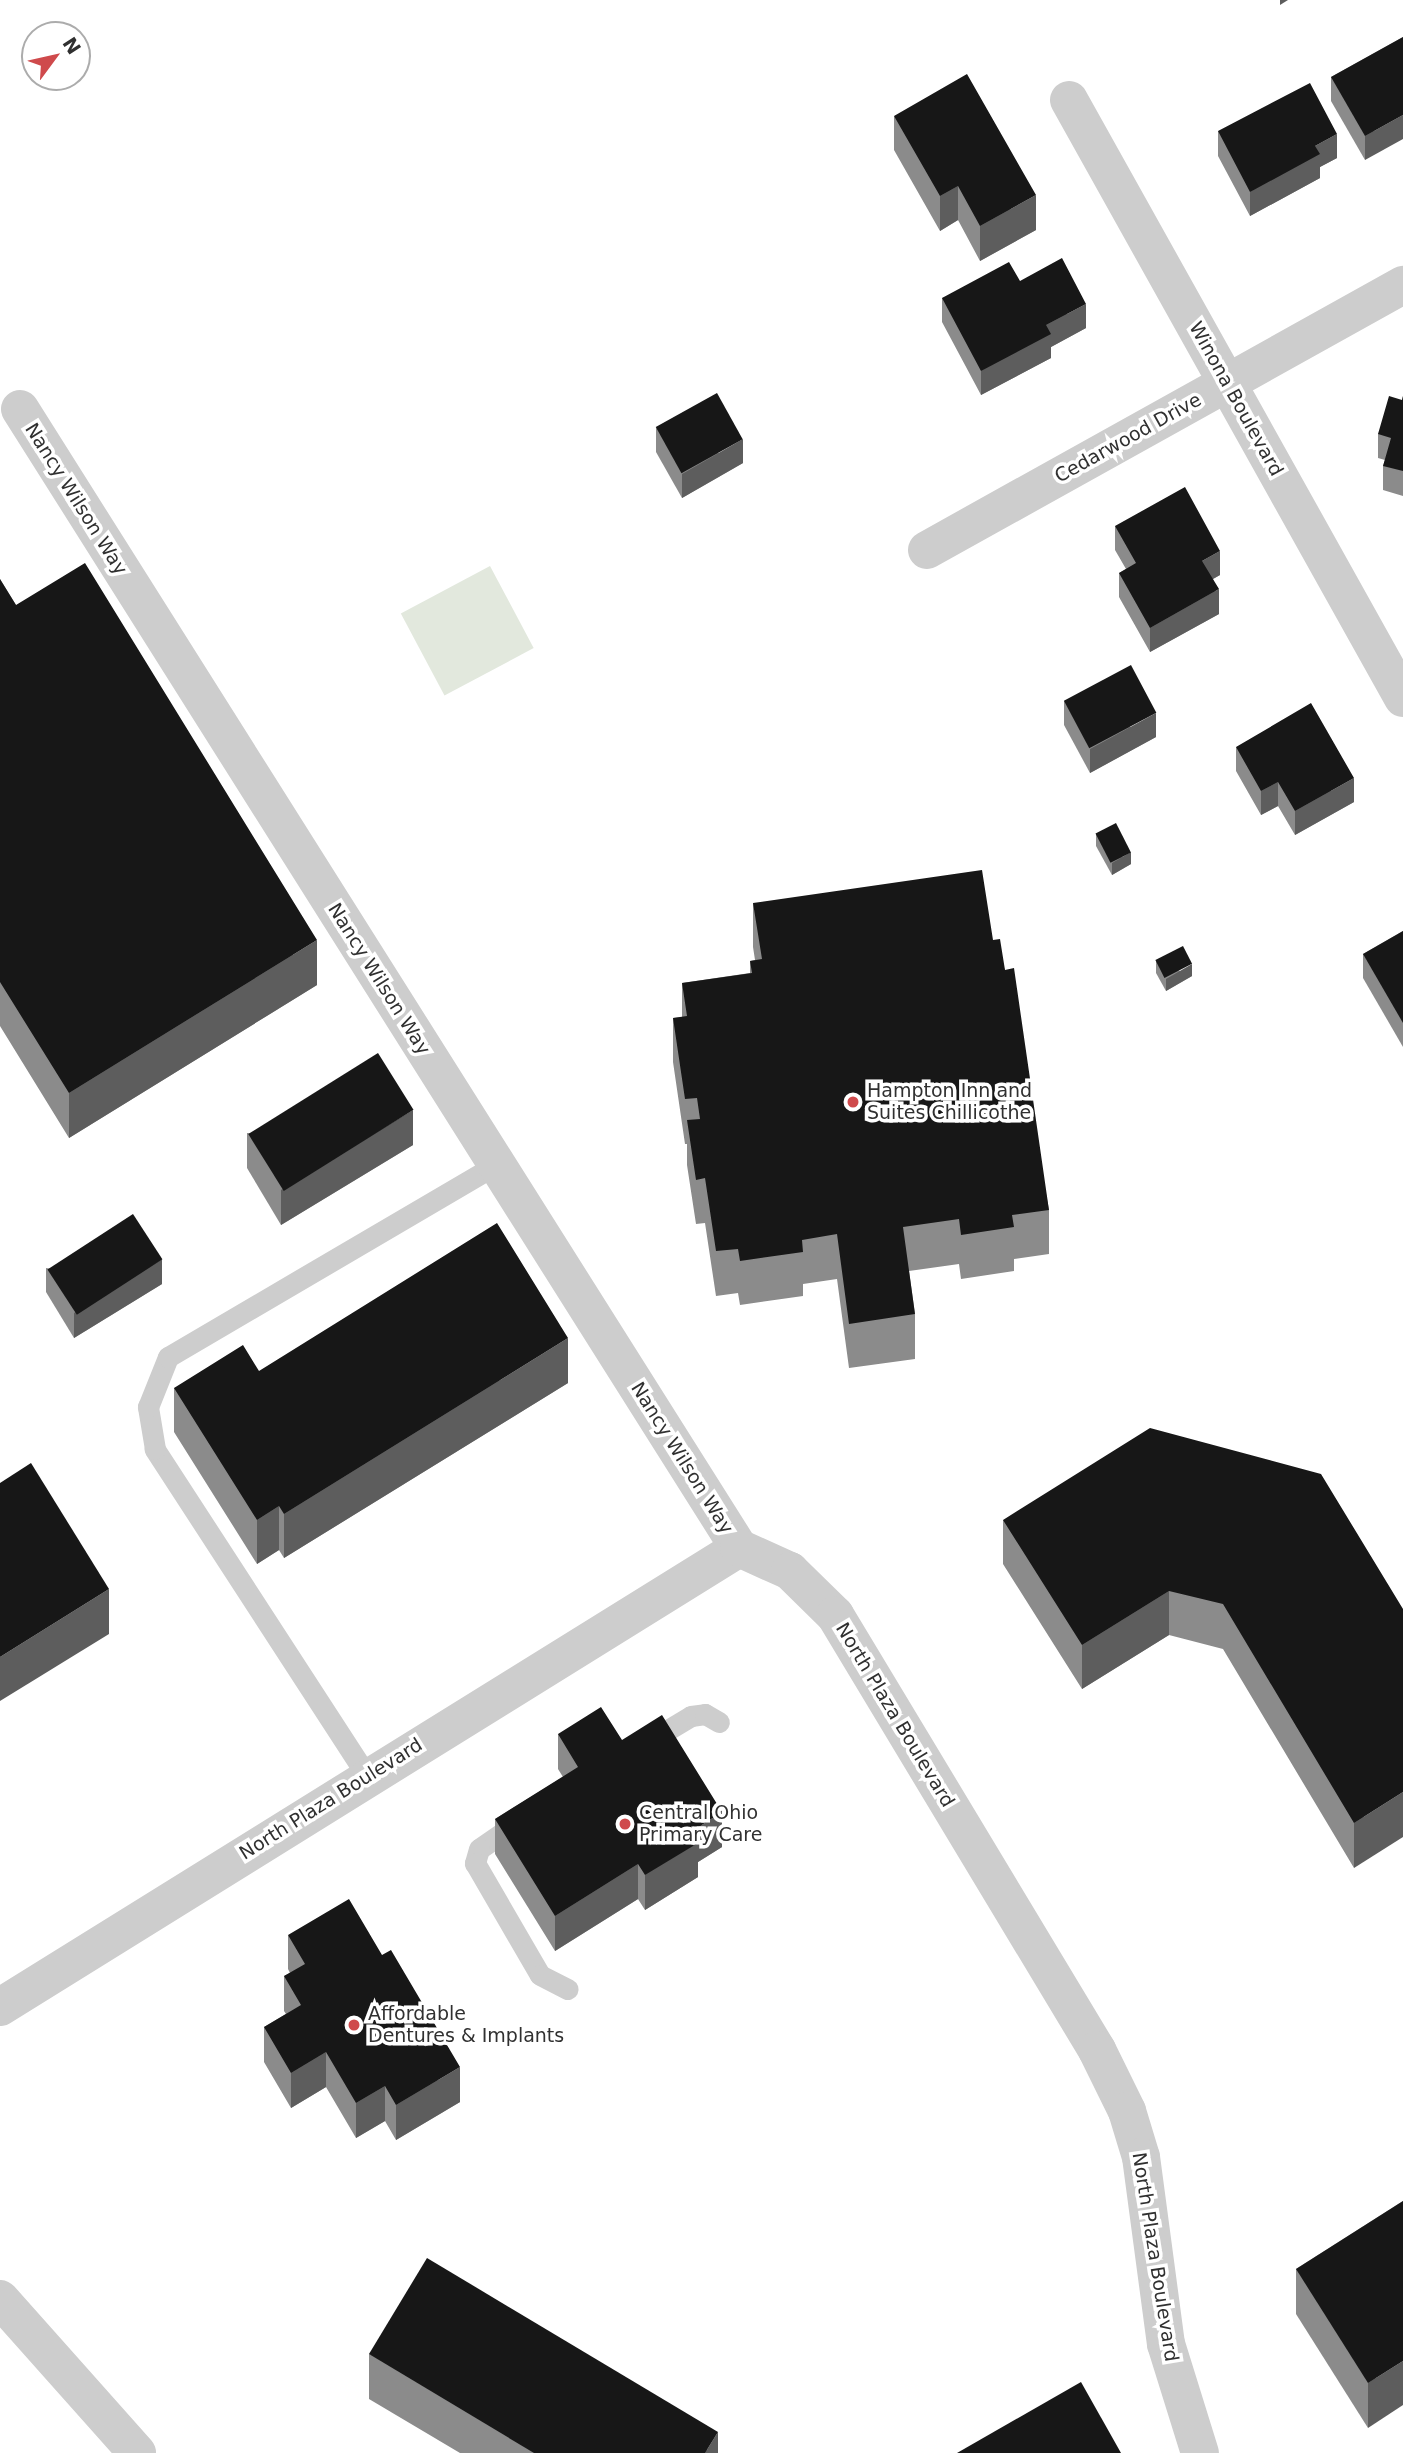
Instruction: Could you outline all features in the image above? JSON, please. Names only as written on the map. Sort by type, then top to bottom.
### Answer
[{"type":"street","name":"Winona Boulevard","points":[[1069,100],[1403,698]]},
{"type":"street","name":"Cedarwood Drive","points":[[927,550],[1403,285]]},
{"type":"street","name":"Nancy Wilson Way","points":[[20,409],[739,1548]]},
{"type":"street","name":"North Plaza Boulevard","points":[[0,2007],[367,1776],[739,1548],[790,1572],[835,1615],[1097,2050],[1127,2111],[1141,2157],[1166,2344],[1200,2453]]},
{"type":"street","points":[[0,2300],[137,2453]]},
{"type":"lane","points":[[367,1776],[155,1448],[148,1407],[168,1357],[496,1164]]},
{"type":"lane","points":[[626,1756],[691,1716],[705,1714],[719,1722]]},
{"type":"lane","points":[[536,1811],[490,1839],[479,1849],[475,1863],[540,1975],[568,1989]]},
{"type":"shaded area","points":[[490,566],[534,648],[444,696],[401,613]]},
{"type":"building","points":[[1403,37],[1403,115],[1365,136],[1331,77]]},
{"type":"building","points":[[967,74],[1036,195],[980,226],[958,186],[940,196],[894,116]]},
{"type":"building","points":[[1310,83],[1337,134],[1315,146],[1320,154],[1250,192],[1218,131]]},
{"type":"building","points":[[1062,258],[1086,304],[1046,325],[1051,334],[981,371],[942,298],[1009,262],[1020,281]]},
{"type":"building","points":[[717,393],[743,439],[681,473],[656,427]]},
{"type":"building","points":[[1389,396],[1402,400],[1403,396],[1403,471],[1383,466],[1391,438],[1378,434]]},
{"type":"building","points":[[1185,487],[1220,551],[1202,561],[1219,589],[1150,628],[1119,573],[1136,563],[1115,526]]},
{"type":"building","points":[[85,563],[317,940],[69,1093],[0,982],[0,579],[16,605]]},
{"type":"building","points":[[1131,665],[1156,713],[1089,748],[1064,701]]},
{"type":"building","points":[[1311,703],[1354,778],[1295,811],[1278,782],[1261,791],[1236,747]]},
{"type":"building","points":[[1116,823],[1131,852],[1110,863],[1096,833]]},
{"type":"building","name":"Hampton Inn and Suites Chillicothe","points":[[982,870],[993,940],[1000,939],[1005,970],[1014,968],[1049,1210],[1012,1215],[1014,1227],[961,1235],[959,1219],[903,1227],[915,1314],[849,1324],[837,1234],[802,1240],[803,1252],[740,1261],[738,1249],[716,1251],[705,1178],[696,1180],[687,1120],[700,1119],[697,1098],[685,1099],[673,1018],[687,1016],[682,983],[752,973],[750,961],[762,959],[753,903]]},
{"type":"building","points":[[1403,931],[1403,1023],[1363,954]]},
{"type":"building","points":[[1183,946],[1192,964],[1164,978],[1155,960]]},
{"type":"building","points":[[378,1053],[414,1110],[284,1191],[248,1134]]},
{"type":"building","points":[[133,1214],[162,1259],[77,1315],[47,1270]]},
{"type":"building","points":[[497,1223],[568,1338],[284,1514],[279,1506],[257,1520],[174,1388],[243,1345],[259,1371]]},
{"type":"building","points":[[1150,1428],[1321,1474],[1403,1609],[1403,1792],[1354,1823],[1223,1604],[1169,1591],[1082,1645],[1003,1520]]},
{"type":"building","points":[[31,1463],[109,1589],[0,1657],[0,1483]]},
{"type":"building","name":"Central Ohio Primary Care","points":[[601,1707],[622,1740],[662,1715],[722,1812],[691,1832],[698,1843],[645,1875],[638,1864],[555,1916],[495,1819],[578,1767],[558,1734]]},
{"type":"building","name":"Affordable Dentures & Implants","points":[[349,1899],[382,1955],[391,1950],[460,2067],[396,2105],[385,2086],[356,2103],[326,2052],[291,2073],[264,2027],[301,2005],[284,1976],[305,1964],[288,1935]]},
{"type":"building","points":[[1403,2201],[1403,2361],[1368,2383],[1296,2269]]},
{"type":"building","points":[[427,2258],[718,2432],[705,2453],[534,2453],[369,2354]]},
{"type":"building","points":[[1081,2382],[1121,2453],[957,2453]]},
{"type":"place","name":"Hampton Inn and Suites Chillicothe","points":[[853,1102]]},
{"type":"place","name":"Central Ohio Primary Care","points":[[625,1824]]},
{"type":"place","name":"Affordable Dentures & Implants","points":[[354,2025]]}]
